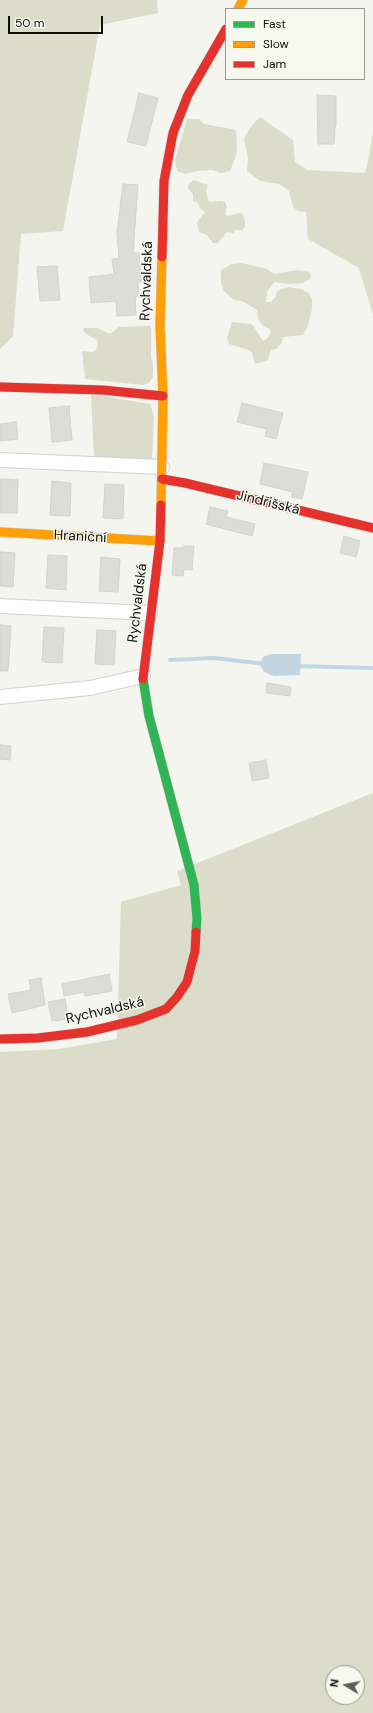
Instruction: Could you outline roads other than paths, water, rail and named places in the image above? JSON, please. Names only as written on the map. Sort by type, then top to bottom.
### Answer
[{"type":"street","name":"Rychvaldská","points":[[0,1039],[38,1038],[87,1032],[137,1020],[166,1009],[177,997],[187,982],[195,951],[197,919],[194,885],[148,716],[143,676],[160,542],[163,396],[160,325],[164,181],[173,133],[188,94],[225,31]]},
{"type":"street","points":[[0,387],[102,390],[163,396]]},
{"type":"street","name":"Jindřišská","points":[[0,460],[162,473],[185,483],[373,528]]},
{"type":"street","name":"Hraniční","points":[[0,532],[160,542]]},
{"type":"street","points":[[0,606],[150,613]]},
{"type":"street","points":[[0,697],[90,688],[143,676]]},
{"type":"water","points":[[271,654],[301,654],[300,675],[274,676],[264,672],[260,664],[263,657]]},
{"type":"waterway","points":[[170,660],[215,658],[265,664]]},
{"type":"waterway","points":[[296,666],[373,668]]}]
